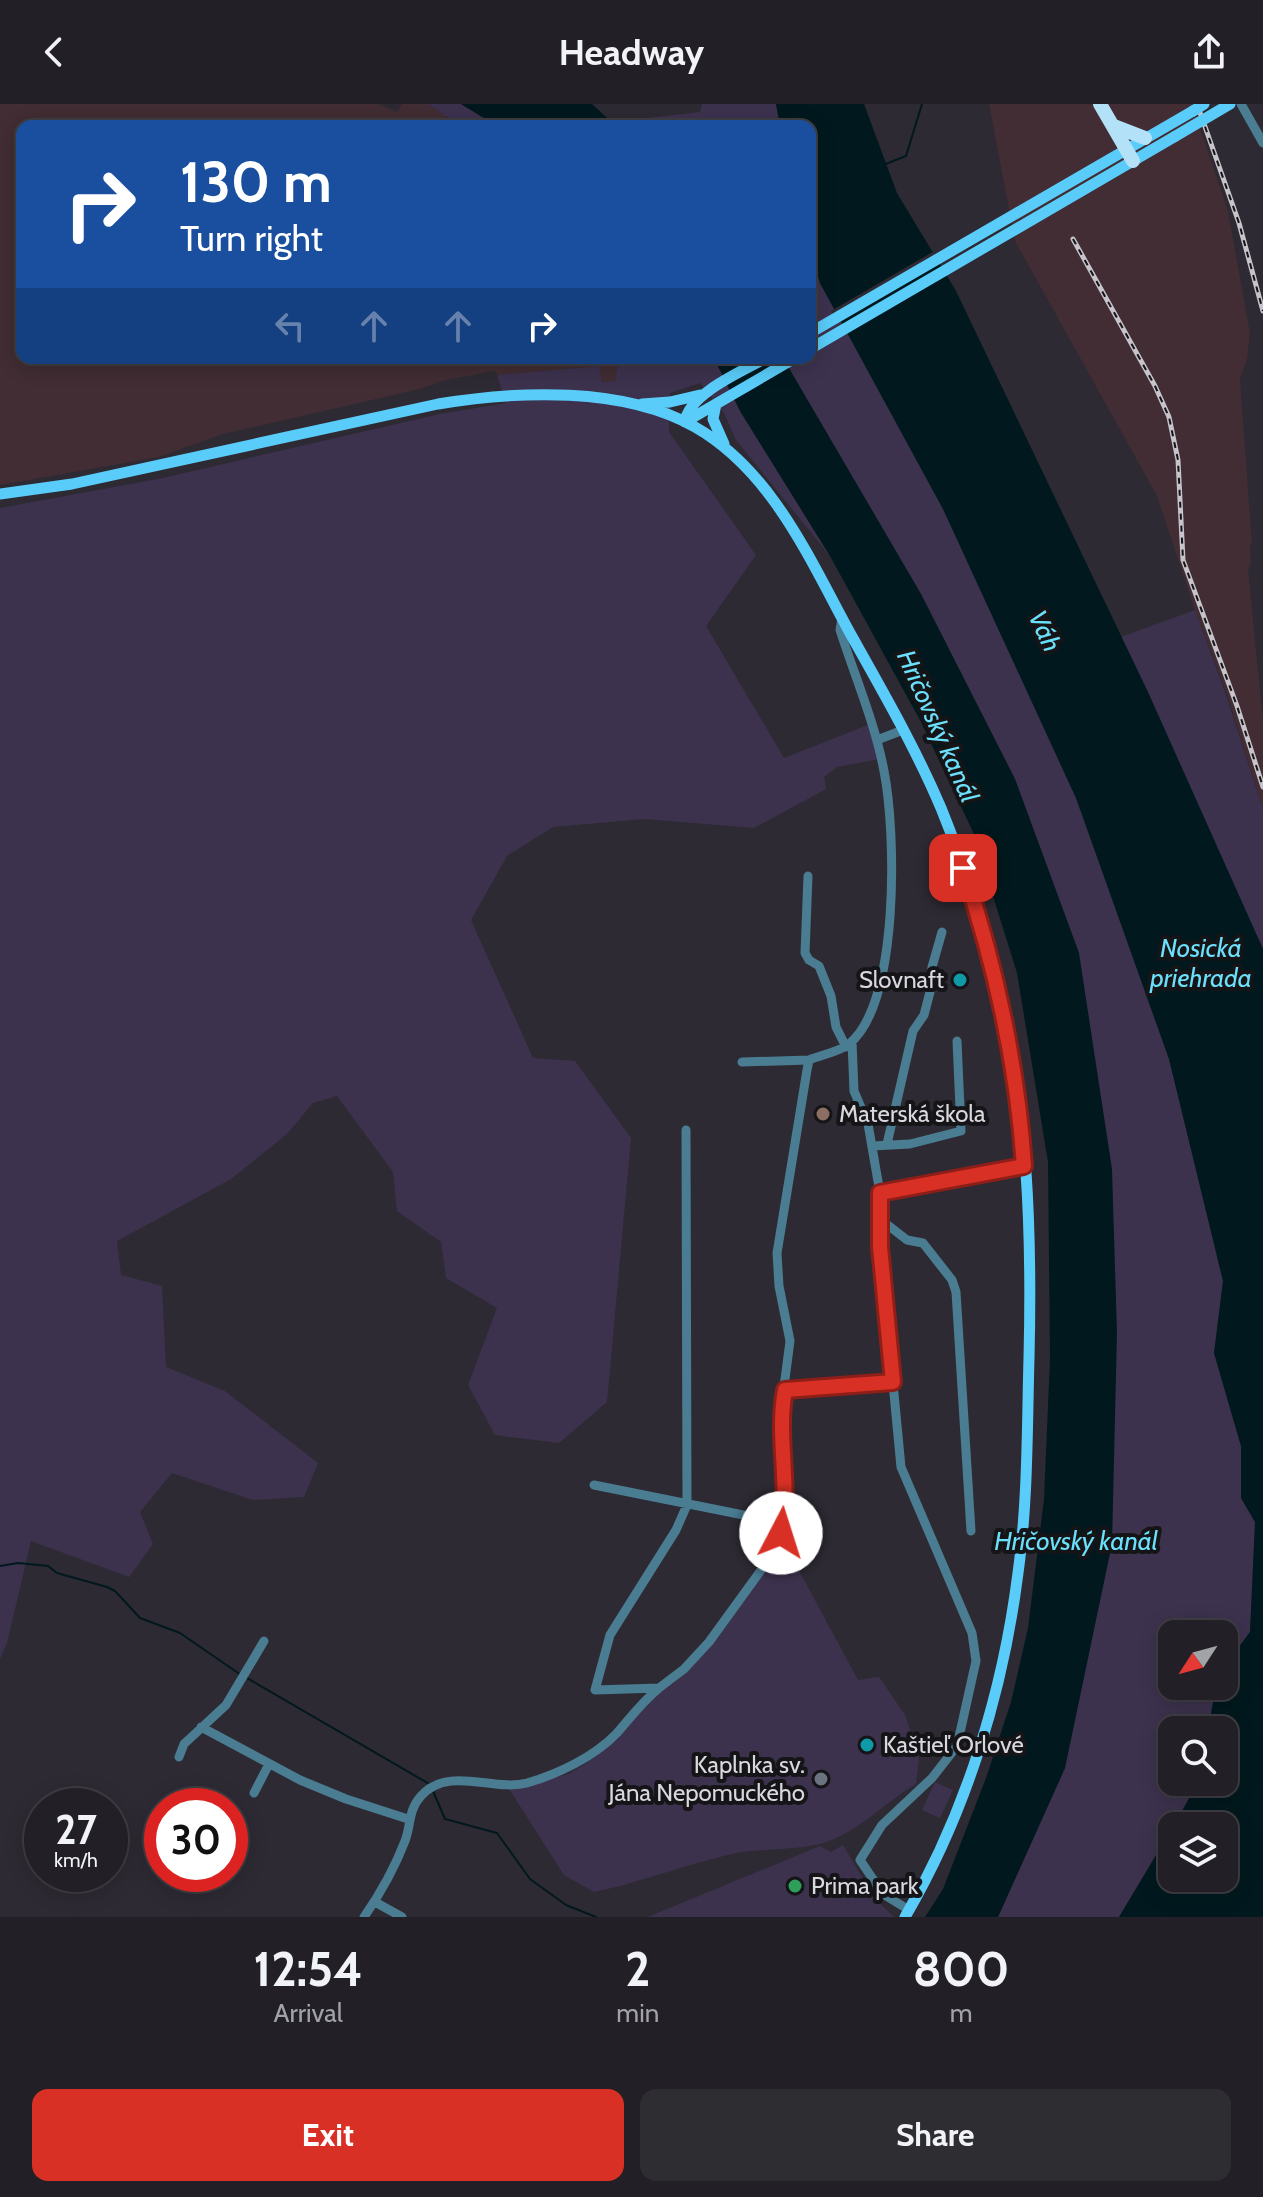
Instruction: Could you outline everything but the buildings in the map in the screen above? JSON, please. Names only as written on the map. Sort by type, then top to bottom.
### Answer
[{"type":"highway","points":[[1100,104],[1130,155]]},
{"type":"highway","points":[[1114,126],[1145,138]]},
{"type":"main road","points":[[816,345],[1010,232],[1130,155],[1145,138],[1204,104]]},
{"type":"main road","points":[[816,330],[1004,220],[1130,155],[1174,137],[1230,104]]},
{"type":"main road","points":[[685,422],[688,410],[712,390],[756,364]]},
{"type":"main road","points":[[685,422],[785,364]]},
{"type":"main road","points":[[633,405],[670,402],[712,390]]},
{"type":"main road","points":[[0,494],[72,484],[491,395],[570,396],[633,405],[685,422],[727,451],[768,491],[842,618],[941,807],[994,971],[1020,1101],[1031,1294],[1026,1471],[1018,1574],[1005,1651],[978,1752],[948,1830],[907,1914]]},
{"type":"main road","points":[[720,402],[713,414],[714,424],[727,451]]},
{"type":"street","points":[[1241,104],[1263,143]]},
{"type":"street","points":[[742,1062],[809,1060],[849,1044],[877,1000],[890,896],[892,840],[889,798],[877,740],[840,630],[842,618]]},
{"type":"street","points":[[877,740],[903,730]]},
{"type":"street","points":[[808,876],[805,953],[809,960],[819,966],[831,996],[836,1027],[849,1044],[854,1091],[868,1124],[873,1146],[880,1193],[880,1247],[901,1467],[972,1633],[976,1661],[957,1746],[932,1778],[882,1825],[860,1860],[883,1894],[907,1914]]},
{"type":"street","points":[[887,1144],[913,1031],[924,1015],[930,992],[932,967],[942,932]]},
{"type":"street","points":[[873,1146],[910,1144],[961,1131],[957,1041]]},
{"type":"street","points":[[364,1917],[375,1902],[407,1838],[408,1819],[420,1797],[431,1788],[459,1780],[521,1784],[552,1775],[596,1751],[639,1705],[684,1669],[709,1642],[772,1555],[783,1523],[786,1471],[780,1417],[790,1341],[779,1286],[777,1253],[809,1060]]},
{"type":"street","points":[[659,1688],[595,1690],[610,1635],[676,1530],[687,1505],[686,1130]]},
{"type":"street","points":[[880,1193],[1024,1166]]},
{"type":"street","points":[[880,1219],[907,1240],[923,1243],[952,1280],[956,1292],[971,1531]]},
{"type":"street","points":[[785,1390],[893,1382]]},
{"type":"street","points":[[594,1485],[783,1523]]},
{"type":"street","points":[[179,1757],[184,1744],[226,1705],[264,1641]]},
{"type":"street","points":[[201,1727],[269,1764],[346,1799],[408,1819]]},
{"type":"street","points":[[957,1746],[978,1752]]},
{"type":"street","points":[[254,1793],[269,1764]]},
{"type":"street","points":[[375,1902],[402,1917]]},
{"type":"shaded area","points":[[0,104],[378,104],[397,112],[402,104],[428,104],[451,120],[16,120],[16,364],[618,364],[615,381],[602,382],[599,366],[497,375],[495,371],[446,380],[416,390],[223,434],[159,457],[0,485]]},
{"type":"shaded area","points":[[428,104],[461,104],[487,120],[451,120]]},
{"type":"shaded area","points":[[702,104],[776,104],[779,120],[630,120],[700,112]]},
{"type":"shaded area","points":[[989,104],[1192,104],[1228,211],[1250,333],[1247,360],[1240,379],[1252,544],[1248,569],[1263,721],[1263,809],[1225,689],[1157,496],[1015,241]]},
{"type":"shaded area","points":[[816,270],[820,283],[943,509],[1076,798],[1169,1059],[1223,1281],[1214,1353],[1241,1446],[1241,1498],[1255,1522],[1250,1632],[1238,1648],[1238,1620],[1158,1620],[1158,1700],[1213,1700],[1211,1716],[1158,1716],[1158,1796],[1190,1796],[1181,1812],[1158,1812],[1158,1851],[1119,1917],[998,1917],[1065,1768],[1079,953],[1015,779],[921,594],[787,364],[816,364]]},
{"type":"shaded area","points":[[618,364],[717,364],[740,411],[830,556],[736,440],[724,413],[700,383],[670,393],[669,432],[756,555],[706,626],[784,758],[868,725],[879,759],[837,767],[824,777],[826,789],[754,828],[644,819],[553,827],[507,856],[471,920],[533,1058],[575,1061],[631,1138],[607,1402],[559,1443],[495,1435],[468,1385],[497,1308],[446,1278],[441,1242],[397,1211],[393,1172],[337,1096],[313,1103],[287,1134],[231,1179],[117,1241],[121,1275],[162,1286],[166,1367],[225,1391],[318,1463],[304,1497],[253,1500],[172,1473],[140,1512],[153,1544],[129,1577],[31,1541],[7,1643],[0,1659],[0,508],[158,479],[440,414],[506,403],[497,375],[599,366],[602,382],[615,381]]},
{"type":"shaded area","points":[[1195,610],[1263,809],[1263,949],[1121,637]]},
{"type":"shaded area","points":[[789,1552],[858,1680],[879,1677],[905,1715],[919,1758],[916,1784],[841,1836],[819,1844],[731,1854],[594,1892],[564,1875],[509,1789],[569,1774],[602,1752],[654,1696],[675,1682],[713,1644],[776,1557]]},
{"type":"shaded area","points":[[935,1782],[953,1790],[940,1818],[922,1810]]},
{"type":"shaded area","name":"Prima park","points":[[843,1845],[875,1899],[894,1917],[648,1917],[820,1846],[831,1852]]},
{"type":"water","points":[[461,104],[592,104],[609,120],[487,120]]},
{"type":"water","name":"Nosická priehrada","points":[[776,104],[864,104],[897,193],[956,291],[1148,692],[1263,949],[1263,1917],[1119,1917],[1158,1852],[1158,1892],[1238,1892],[1238,1812],[1182,1812],[1190,1796],[1238,1796],[1238,1716],[1211,1716],[1213,1700],[1238,1700],[1238,1648],[1250,1632],[1255,1522],[1241,1498],[1241,1446],[1214,1353],[1223,1281],[1169,1059],[1076,798],[943,509],[820,283],[816,270],[816,120],[779,120]]},
{"type":"water","name":"Hričovský kanál","points":[[717,364],[787,364],[921,594],[1015,779],[1079,953],[1112,1169],[1117,1333],[1112,1544],[1065,1768],[998,1917],[925,1917],[943,1889],[986,1778],[1011,1702],[1028,1628],[1044,1499],[1050,1359],[1048,1162],[1017,973],[973,832],[921,722],[830,556],[740,411]]},
{"type":"pier","points":[[936,250],[943,261],[837,322],[831,311]]},
{"type":"waterway","points":[[883,165],[906,156],[922,104]]},
{"type":"waterway","points":[[0,1566],[18,1563],[48,1566],[57,1573],[107,1587],[115,1591],[140,1618],[180,1633],[241,1675]]},
{"type":"waterway","points":[[247,1678],[431,1785]]},
{"type":"waterway","points":[[433,1791],[445,1819],[497,1833],[530,1879],[566,1905],[596,1917]]},
{"type":"railway","points":[[1197,104],[1239,223],[1263,311]]},
{"type":"railway","points":[[1073,239],[1169,417],[1178,460],[1183,560],[1237,706],[1263,787]]},
{"type":"place","name":"Slovnaft","points":[[960,980]]},
{"type":"place","name":"Materská škola","points":[[823,1114]]},
{"type":"place","name":"Kaštieľ Orlové","points":[[867,1745]]},
{"type":"place","name":"Kaplnka sv. Jána Nepomuckého","points":[[821,1779]]},
{"type":"place","name":"Prima park","points":[[795,1886]]},
{"type":"route","points":[[781,1533],[786,1471],[780,1417],[785,1390],[893,1382],[880,1247],[880,1193],[1024,1166],[1020,1101],[1005,1018],[998,984],[963,868]]},
{"type":"water label","name":"Váh","points":[[1045,631]]}]
